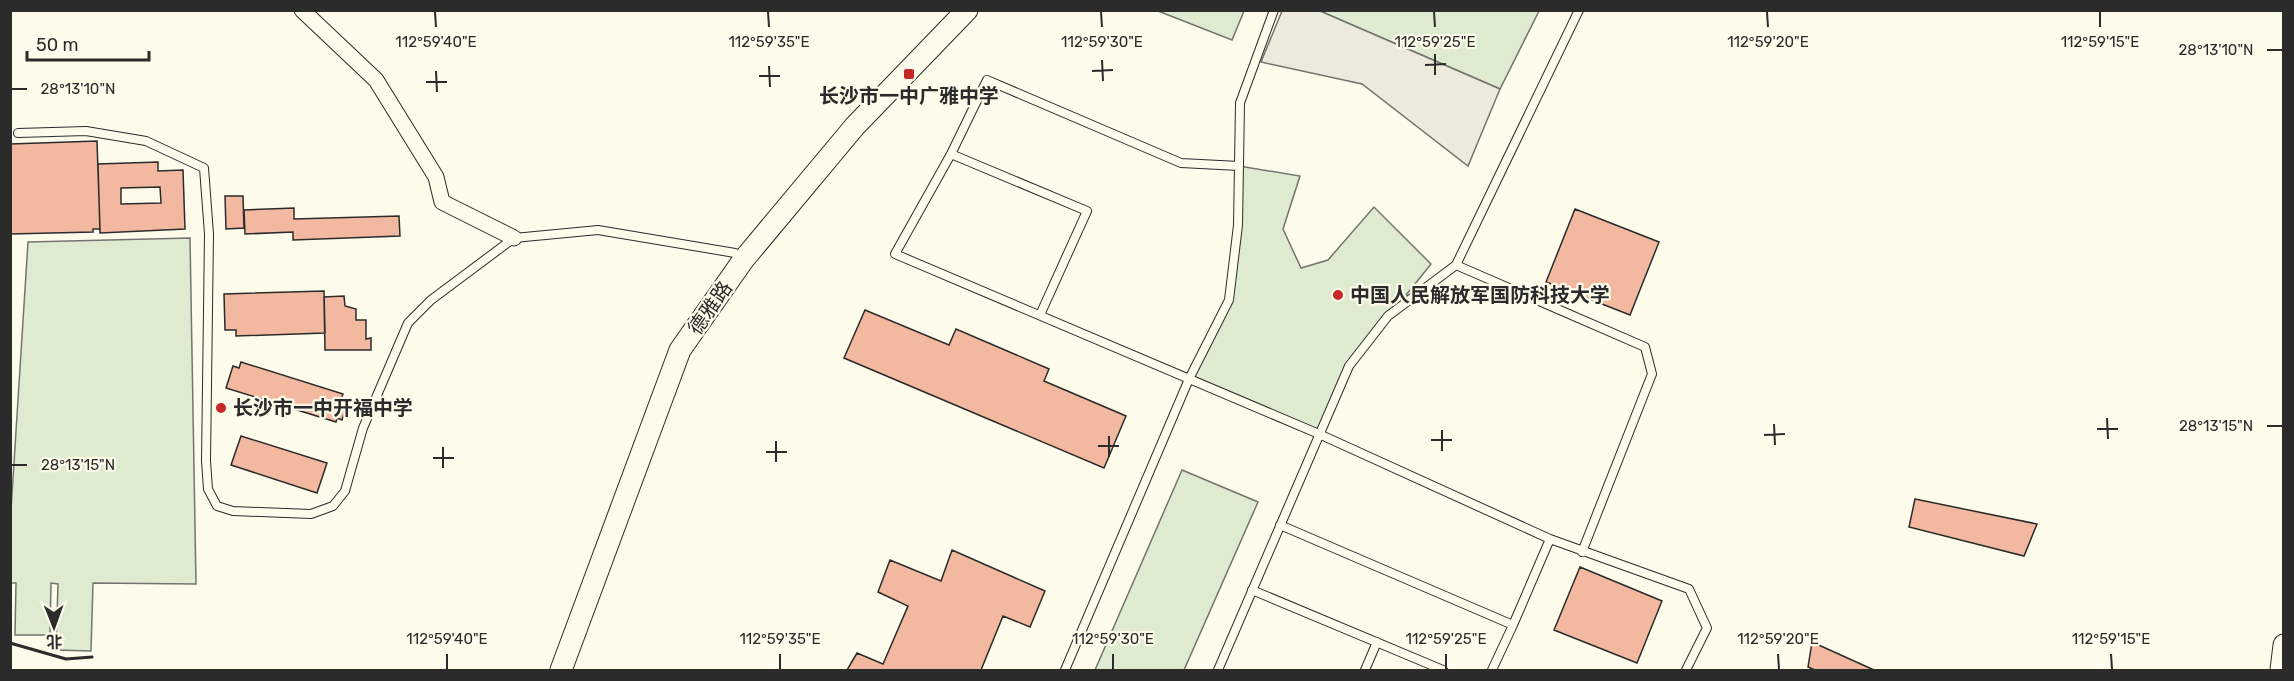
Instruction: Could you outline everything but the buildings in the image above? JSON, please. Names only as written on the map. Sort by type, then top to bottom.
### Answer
[{"type":"street","points":[[303,10],[376,80],[436,177],[441,202],[514,238]]},
{"type":"street","name":"德雅路","points":[[550,670],[648,402],[673,344],[846,121],[950,10]]},
{"type":"street","name":"德雅路","points":[[561,670],[680,350],[740,256],[855,126],[967,10]]},
{"type":"street","points":[[2281,670],[2283,645]]},
{"type":"lane","points":[[1065,670],[1190,379],[1229,300],[1238,225],[1240,103],[1274,10]]},
{"type":"lane","points":[[1218,670],[1349,366],[1388,316],[1456,265],[1579,10]]},
{"type":"lane","points":[[1239,166],[1181,163],[987,80],[951,153],[895,254],[1319,434],[1550,539],[1689,589],[1707,628],[1686,670]]},
{"type":"lane","points":[[18,133],[86,131],[146,141],[204,168],[209,234],[207,480],[208,489],[217,506],[233,511],[311,514],[333,506],[345,491],[363,428],[408,323],[431,300],[514,238],[598,230],[740,256]]},
{"type":"lane","points":[[951,153],[1087,212],[1040,315]]},
{"type":"lane","points":[[1456,265],[1645,347],[1652,374],[1581,552]]},
{"type":"lane","points":[[1280,525],[1513,625]]},
{"type":"lane","points":[[1492,670],[1550,539]]},
{"type":"lane","points":[[1252,591],[1443,670]]},
{"type":"lane","points":[[1365,670],[1377,642]]},
{"type":"green space","points":[[1244,10],[1232,40],[1158,11]]},
{"type":"green space","points":[[1320,11],[1539,11],[1500,89]]},
{"type":"green space","points":[[1239,166],[1300,176],[1283,229],[1301,268],[1328,260],[1374,207],[1431,264],[1349,366],[1319,434],[1189,379],[1229,300]]},
{"type":"green space","points":[[190,238],[196,584],[93,583],[91,651],[56,650],[58,584],[51,583],[50,635],[15,635],[16,583],[11,583],[11,510],[28,242]]},
{"type":"green space","points":[[1182,470],[1258,502],[1184,670],[1095,670]]},
{"type":"shaded area","points":[[1282,11],[1320,11],[1500,89],[1468,166],[1362,84],[1261,62]]},
{"type":"wall","points":[[10,643],[66,659],[92,657]]},
{"type":"place","name":"长沙市一中广雅中学","points":[[909,74]]},
{"type":"place","name":"中国人民解放军国防科技大学","points":[[1338,295]]},
{"type":"place","name":"长沙市一中开福中学","points":[[221,408]]}]
